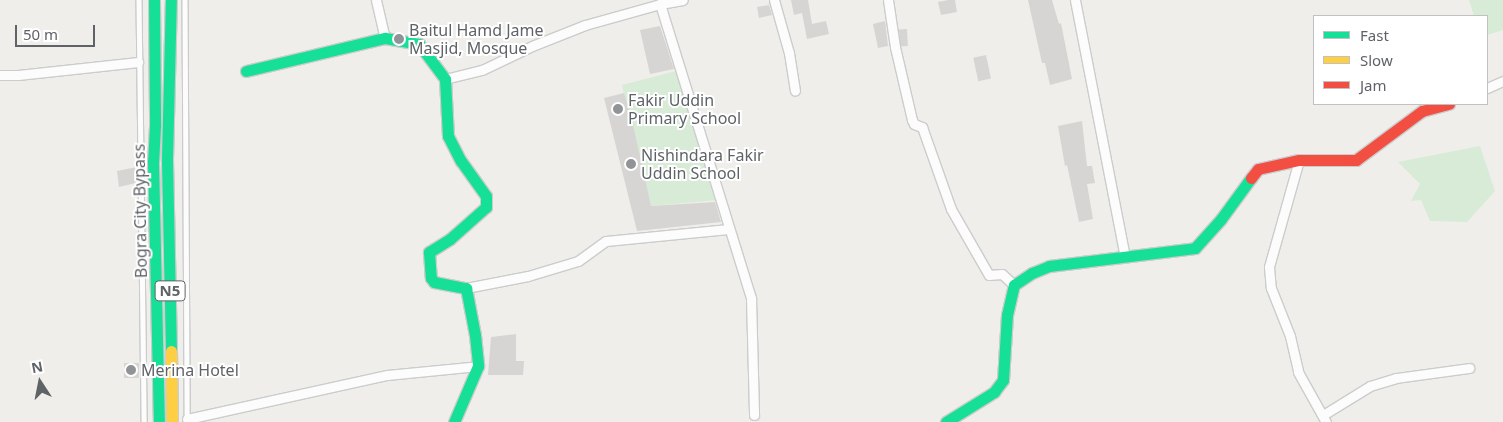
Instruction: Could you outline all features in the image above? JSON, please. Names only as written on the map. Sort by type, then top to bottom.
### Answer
[{"type":"main road","name":"Bogra City Bypass","points":[[154,0],[155,126],[153,161],[159,422]]},
{"type":"main road","name":"Bogra City Bypass","points":[[171,0],[167,159],[172,422]]},
{"type":"main road","points":[[246,72],[385,38],[418,44],[445,79],[448,136],[461,161],[486,196],[486,207],[450,239],[429,252],[431,278],[434,282],[466,288],[475,335],[478,366],[454,422]]},
{"type":"main road","points":[[946,422],[994,392],[1003,380],[1007,315],[1014,285],[1032,273],[1049,266],[1195,248],[1221,219],[1258,168],[1299,160],[1356,160],[1422,111],[1444,105]]},
{"type":"street","points":[[376,0],[385,38]]},
{"type":"street","points":[[445,79],[482,70],[532,46],[585,26],[660,4],[683,0]]},
{"type":"street","points":[[774,0],[789,53],[795,91]]},
{"type":"street","points":[[888,0],[895,47],[912,120],[914,124],[922,127],[951,209],[988,275],[1002,274],[1014,285]]},
{"type":"street","points":[[1074,0],[1125,257]]},
{"type":"street","points":[[660,4],[722,202],[728,229],[751,298],[754,416]]},
{"type":"street","points":[[0,75],[18,75],[138,62]]},
{"type":"street","points":[[1488,88],[1503,81]]},
{"type":"street","points":[[1299,160],[1269,267],[1271,288],[1290,336],[1298,372],[1325,418],[1370,386],[1396,378],[1469,368]]},
{"type":"street","points":[[466,288],[528,276],[578,261],[606,241],[728,229]]},
{"type":"street","points":[[187,420],[387,375],[478,366]]},
{"type":"lane","points":[[139,0],[138,62],[144,422]]},
{"type":"lane","points":[[185,0],[187,420]]},
{"type":"green space","points":[[1469,0],[1503,0],[1503,30],[1488,35],[1488,15],[1474,15]]},
{"type":"green space","points":[[680,70],[718,200],[651,206],[622,85]]},
{"type":"green space","points":[[1480,146],[1495,191],[1467,222],[1430,221],[1421,200],[1411,201],[1420,184],[1398,162]]},
{"type":"building","points":[[791,0],[808,0],[812,24],[826,21],[829,34],[807,39],[802,13],[794,15]]},
{"type":"building","points":[[955,0],[957,12],[941,15],[938,2]]},
{"type":"building","points":[[1028,0],[1052,0],[1059,24],[1061,23],[1072,79],[1050,85],[1045,63],[1042,63]]},
{"type":"building","points":[[769,5],[772,15],[759,18],[757,7]]},
{"type":"building","points":[[885,21],[888,46],[878,48],[873,24]]},
{"type":"building","points":[[660,26],[674,69],[650,74],[640,30]]},
{"type":"building","points":[[899,29],[907,29],[908,46],[900,46]]},
{"type":"building","points":[[986,55],[991,78],[978,81],[973,58]]},
{"type":"building","name":"Nishindara Fakir Uddin School","points":[[624,93],[632,120],[651,206],[715,202],[721,222],[637,231],[604,98]]},
{"type":"building","points":[[1082,121],[1087,166],[1092,166],[1095,183],[1087,184],[1093,219],[1079,222],[1067,165],[1065,166],[1058,126]]},
{"type":"building","points":[[137,167],[136,183],[119,187],[117,171]]},
{"type":"building","points":[[516,334],[516,361],[524,361],[523,375],[488,375],[491,337]]},
{"type":"building","name":"Merina Hotel","points":[[124,363],[139,363],[139,378],[124,378]]},
{"type":"traffic: fast","points":[[154,0],[155,126],[153,161],[159,422]]},
{"type":"traffic: fast","points":[[171,0],[167,159],[171,351]]},
{"type":"traffic: fast","points":[[246,71],[385,38],[419,44],[445,79],[448,136],[461,161],[486,196],[486,207],[450,239],[429,252],[431,278],[434,282],[466,288],[475,335],[478,366],[454,422]]},
{"type":"traffic: fast","points":[[946,422],[994,392],[1003,380],[1007,315],[1014,285],[1032,273],[1049,266],[1195,248],[1221,219],[1251,178]]},
{"type":"traffic: slow","points":[[171,351],[172,422]]},
{"type":"traffic: jam","points":[[1251,178],[1258,169],[1299,160],[1356,160],[1422,111],[1445,105]]},
{"type":"place","name":"Baitul Hamd Jame Masjid, Mosque","points":[[399,39]]},
{"type":"place","name":"Fakir Uddin Primary School","points":[[618,109]]},
{"type":"place","name":"Nishindara Fakir Uddin School","points":[[631,164]]},
{"type":"place","name":"Merina Hotel","points":[[131,370]]}]
